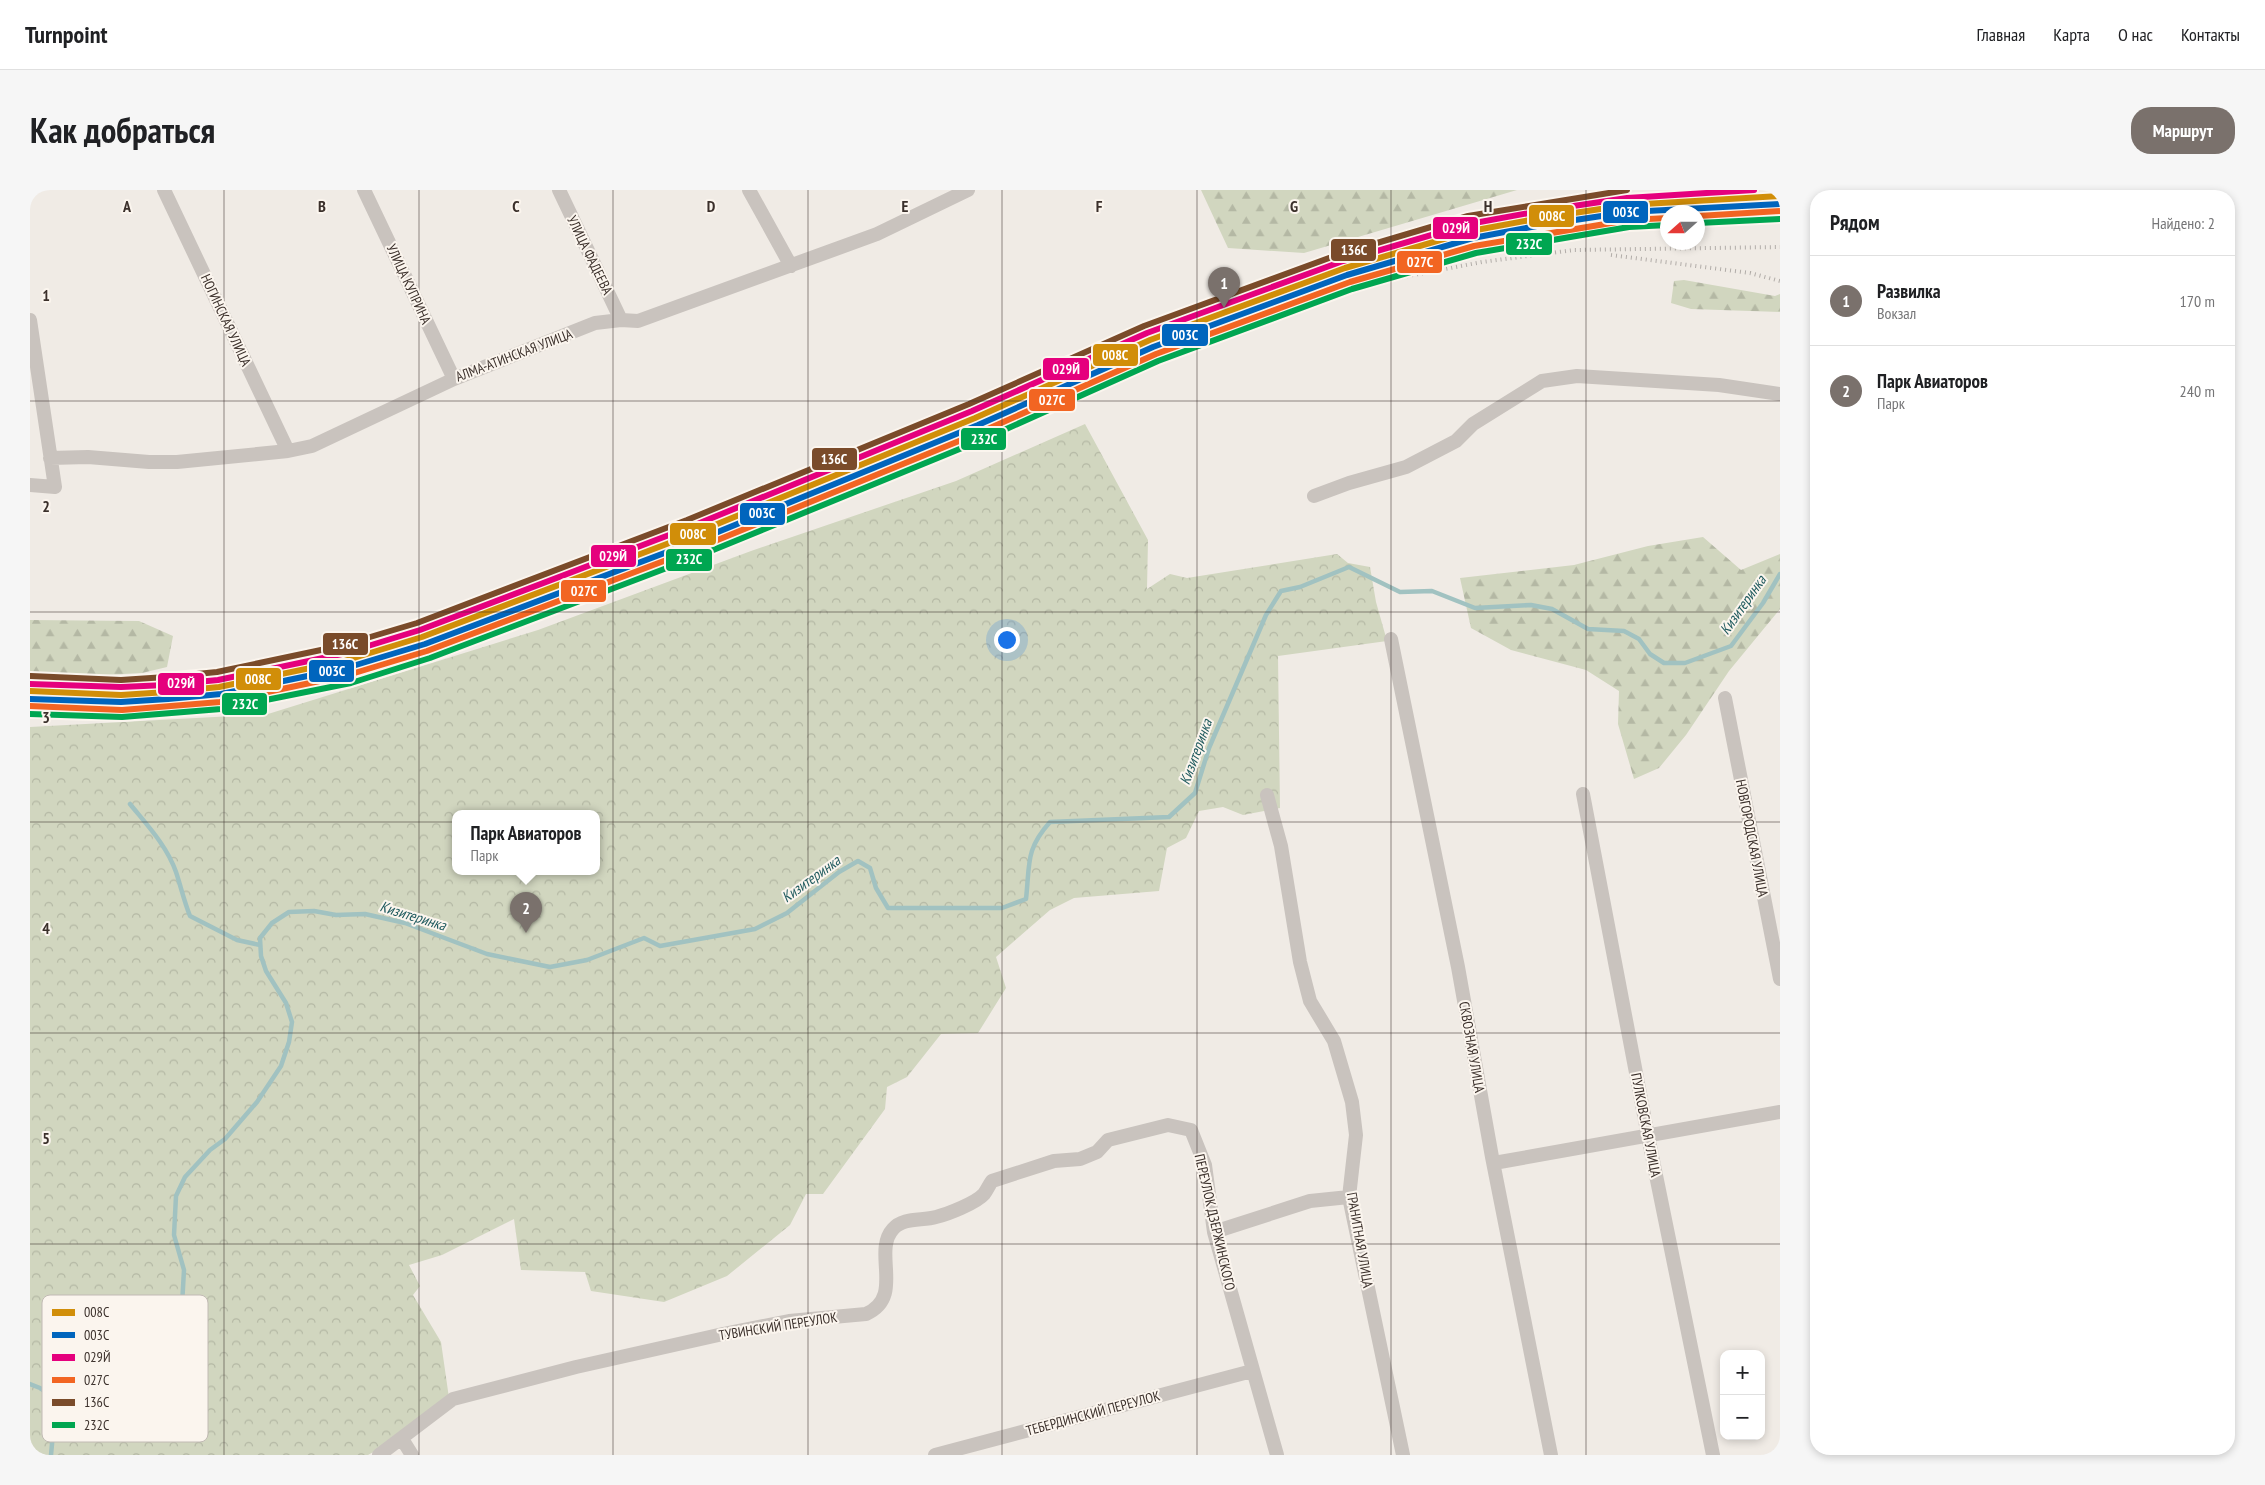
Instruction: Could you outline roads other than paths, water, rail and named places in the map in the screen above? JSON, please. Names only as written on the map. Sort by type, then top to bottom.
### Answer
[{"type":"street","name":"НОГИНСКАЯ УЛИЦА","points":[[164,190],[288,451]]},
{"type":"street","name":"УЛИЦА КУПРИНА","points":[[364,190],[454,379]]},
{"type":"street","name":"УЛИЦА ФАДЕЕВА","points":[[559,190],[621,320]]},
{"type":"street","points":[[749,190],[791,266]]},
{"type":"street","name":"АЛМА-АТИНСКАЯ УЛИЦА","points":[[50,458],[88,457],[149,462],[177,462],[288,451],[312,446],[454,379],[595,323],[621,320],[638,321],[877,234],[942,195],[968,190]]},
{"type":"street","points":[[30,320],[55,486],[30,485]]},
{"type":"street","points":[[1314,496],[1349,483],[1406,467],[1456,441],[1473,424],[1542,381],[1577,376],[1719,385],[1780,394]]},
{"type":"street","name":"СКВОЗНАЯ УЛИЦА","points":[[1391,639],[1458,966],[1551,1455]]},
{"type":"street","name":"НОВГОРОДСКАЯ УЛИЦА","points":[[1724,698],[1780,979]]},
{"type":"street","name":"ПУЛКОВСКАЯ УЛИЦА","points":[[1583,794],[1648,1136],[1713,1455]]},
{"type":"street","name":"ГРАНИТНАЯ УЛИЦА","points":[[1267,795],[1280,846],[1300,962],[1310,1001],[1334,1041],[1352,1102],[1356,1135],[1349,1196],[1403,1455]]},
{"type":"street","points":[[1494,1163],[1780,1112]]},
{"type":"street","name":"ПЕРЕУЛОК ДЗЕРЖИНСКОГО","points":[[1108,1140],[1168,1125],[1191,1130],[1205,1166],[1214,1232],[1277,1455]]},
{"type":"street","name":"ТУВИНСКИЙ ПЕРЕУЛОК","points":[[379,1455],[453,1399],[576,1367],[724,1334],[789,1321],[866,1314],[877,1309],[885,1296],[888,1239],[892,1230],[900,1223],[936,1217],[968,1204],[984,1195],[992,1180],[1054,1161],[1080,1158],[1097,1152],[1108,1140]]},
{"type":"street","points":[[1214,1232],[1310,1201],[1349,1196]]},
{"type":"street","name":"ТЕБЕРДИНСКИЙ ПЕРЕУЛОК","points":[[935,1455],[1252,1370]]},
{"type":"street","points":[[402,1439],[412,1455]]},
{"type":"waterway","name":"Кизитеринка","points":[[183,1295],[184,1270],[174,1235],[176,1196],[185,1177],[210,1150],[225,1139],[257,1102],[281,1066],[289,1042],[292,1022],[286,1003],[266,971],[261,956],[260,938],[272,923],[289,912],[314,911],[336,915],[365,914],[405,923],[487,954],[550,967],[587,960],[644,938],[660,946],[755,929],[787,913],[839,872],[858,861],[870,868],[876,888],[888,908],[1002,908],[1026,899],[1032,849],[1050,822],[1169,817],[1195,793],[1209,748],[1266,615],[1281,591],[1300,587],[1349,567],[1400,592],[1432,591],[1475,608],[1531,605],[1552,609],[1588,629],[1624,631],[1639,639],[1650,654],[1664,663],[1685,663],[1731,646],[1763,603],[1780,574]]},
{"type":"waterway","points":[[130,804],[156,836],[172,862],[190,916],[237,940],[260,945]]},
{"type":"waterway","name":"Кизитеринка","points":[[30,1384],[42,1389]]},
{"type":"waterway","points":[[51,1455],[52,1442]]},
{"type":"railway","points":[[975,418],[1285,309],[1382,281],[1482,262],[1574,250],[1780,247]]},
{"type":"railway","points":[[1611,255],[1750,273],[1780,281]]},
{"type":"place","name":"Развилка","points":[[1224,308]]},
{"type":"place","name":"Парк Авиаторов","points":[[526,933]]}]
